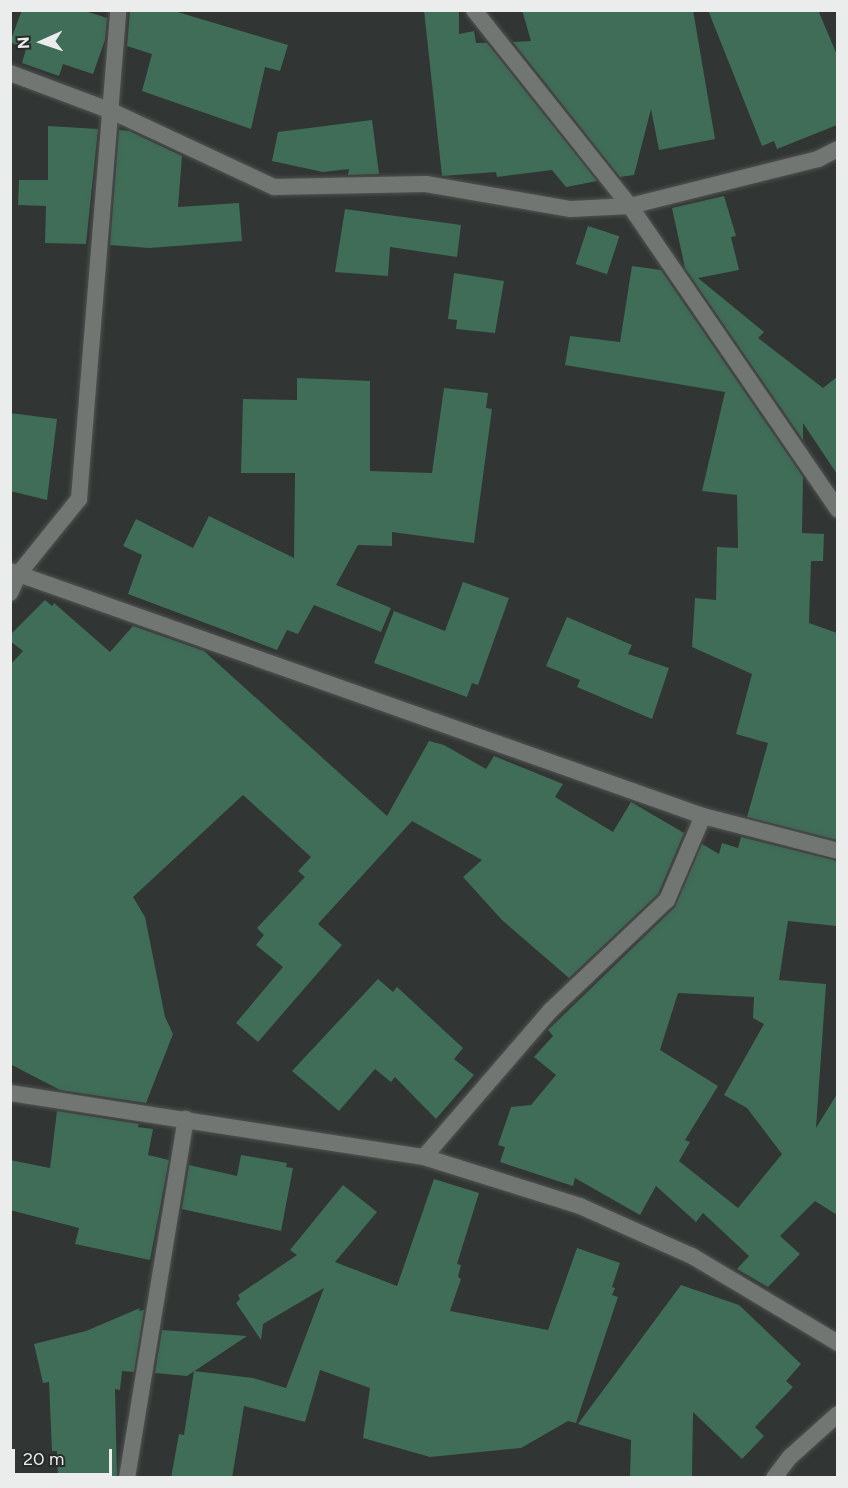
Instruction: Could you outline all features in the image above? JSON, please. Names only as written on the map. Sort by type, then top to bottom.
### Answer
[{"type":"street","points":[[10,593],[15,572],[79,499],[118,10]]},
{"type":"street","points":[[474,10],[630,206],[837,510]]},
{"type":"street","points":[[10,73],[111,111],[274,187],[426,184],[571,209],[630,206],[818,159],[837,150]]},
{"type":"street","points":[[15,572],[703,816],[837,851]]},
{"type":"street","points":[[424,1157],[551,1010],[667,900],[703,816]]},
{"type":"street","points":[[10,1093],[424,1157],[580,1206],[692,1256],[837,1343]]},
{"type":"street","points":[[127,1478],[186,1119]]},
{"type":"street","points":[[774,1478],[790,1457],[837,1414]]},
{"type":"building","points":[[22,10],[82,10],[107,18],[105,40],[93,74],[63,64],[59,76],[22,63],[26,49],[10,42]]},
{"type":"building","points":[[130,10],[171,10],[288,45],[280,71],[265,67],[251,129],[142,91],[152,54],[127,46]]},
{"type":"building","points":[[424,10],[459,10],[459,34],[474,31],[476,43],[487,43],[597,181],[566,187],[552,170],[497,177],[496,172],[442,176]]},
{"type":"building","points":[[522,10],[693,10],[715,139],[659,150],[651,109],[634,175],[620,177],[513,42],[531,41]]},
{"type":"building","points":[[708,10],[818,10],[837,55],[837,125],[777,149],[774,141],[762,146]]},
{"type":"building","points":[[372,120],[379,174],[348,175],[349,169],[323,172],[272,161],[278,132]]},
{"type":"building","points":[[48,126],[98,129],[86,244],[45,243],[46,206],[18,205],[19,180],[48,180]]},
{"type":"building","points":[[119,130],[129,131],[182,156],[178,207],[239,203],[242,241],[149,248],[110,245]]},
{"type":"building","points":[[724,196],[736,236],[731,237],[739,270],[698,278],[764,332],[758,338],[823,388],[837,377],[837,474],[803,423],[803,440],[685,268],[672,208]]},
{"type":"building","points":[[345,209],[461,225],[457,257],[390,247],[388,276],[335,272]]},
{"type":"building","points":[[588,226],[619,236],[607,274],[576,264]]},
{"type":"building","points":[[632,266],[661,270],[803,477],[802,533],[824,534],[823,561],[811,561],[809,623],[837,633],[837,840],[747,817],[768,743],[736,734],[752,674],[692,647],[695,598],[716,600],[717,547],[738,548],[737,495],[702,491],[725,392],[565,365],[570,336],[620,342]]},
{"type":"building","points":[[454,273],[504,281],[495,333],[456,329],[457,320],[448,319]]},
{"type":"building","points":[[297,378],[370,381],[370,471],[432,473],[444,388],[488,393],[486,408],[492,409],[474,543],[392,532],[392,546],[358,545],[336,585],[391,608],[381,632],[314,605],[298,634],[287,630],[277,650],[128,594],[142,555],[123,546],[136,519],[193,548],[209,516],[294,558],[295,473],[241,473],[243,399],[297,400]]},
{"type":"building","points":[[10,413],[57,419],[47,500],[10,491]]},
{"type":"building","points":[[463,582],[509,598],[478,685],[472,683],[467,697],[374,663],[394,611],[445,631]]},
{"type":"building","points":[[45,600],[52,606],[54,603],[110,652],[133,626],[204,651],[387,816],[429,741],[444,745],[486,769],[494,756],[563,784],[555,797],[613,832],[631,802],[684,833],[658,894],[569,978],[502,920],[463,877],[482,860],[412,821],[318,924],[342,945],[258,1042],[236,1023],[283,967],[256,945],[264,935],[257,928],[305,877],[298,871],[311,857],[243,795],[133,897],[145,917],[165,1017],[173,1034],[146,1103],[60,1090],[10,1064],[10,665],[23,651],[10,641],[10,635]]},
{"type":"building","points":[[567,617],[632,645],[628,654],[669,668],[652,719],[577,687],[580,680],[546,666]]},
{"type":"building","points":[[741,837],[837,861],[837,926],[788,921],[779,980],[826,984],[816,1128],[837,1094],[837,1215],[815,1201],[780,1236],[800,1254],[768,1287],[737,1269],[749,1256],[703,1213],[696,1222],[656,1186],[640,1215],[575,1178],[573,1186],[500,1162],[505,1147],[498,1145],[511,1107],[531,1105],[556,1075],[534,1057],[553,1036],[548,1030],[675,907],[702,844],[719,854],[722,843],[738,848]],"holes":[[[678,993],[754,997],[753,1018],[764,1024],[724,1095],[747,1108],[782,1154],[738,1208],[679,1161],[690,1142],[685,1140],[718,1086],[660,1050]]]},
{"type":"building","points":[[378,979],[393,992],[397,987],[463,1048],[454,1059],[474,1075],[436,1119],[395,1077],[391,1082],[375,1069],[339,1111],[292,1071]]},
{"type":"building","points":[[57,1111],[139,1124],[138,1127],[153,1129],[148,1155],[169,1160],[150,1260],[75,1244],[79,1228],[10,1210],[10,1160],[50,1168]]},
{"type":"building","points":[[241,1155],[287,1163],[286,1167],[293,1168],[281,1231],[182,1209],[189,1165],[237,1176]]},
{"type":"building","points":[[434,1179],[479,1193],[457,1264],[461,1265],[458,1277],[461,1279],[450,1311],[548,1330],[577,1248],[620,1263],[612,1287],[615,1288],[612,1295],[618,1297],[576,1423],[568,1421],[521,1448],[430,1457],[363,1438],[370,1388],[320,1370],[305,1422],[244,1406],[232,1478],[171,1478],[179,1434],[184,1435],[194,1371],[253,1378],[286,1388],[324,1288],[263,1324],[261,1340],[236,1303],[240,1299],[238,1295],[297,1255],[290,1250],[343,1185],[377,1212],[335,1262],[397,1286]]},
{"type":"building","points":[[681,1285],[739,1305],[801,1364],[786,1381],[793,1387],[755,1427],[764,1436],[742,1459],[693,1412],[692,1478],[630,1478],[631,1440],[578,1424]]},
{"type":"building","points":[[140,1308],[139,1311],[144,1310],[134,1372],[122,1371],[120,1390],[115,1389],[117,1478],[58,1478],[57,1451],[52,1451],[49,1382],[43,1383],[34,1344],[86,1331]]},
{"type":"building","points":[[162,1330],[247,1336],[187,1376],[155,1373]]}]
